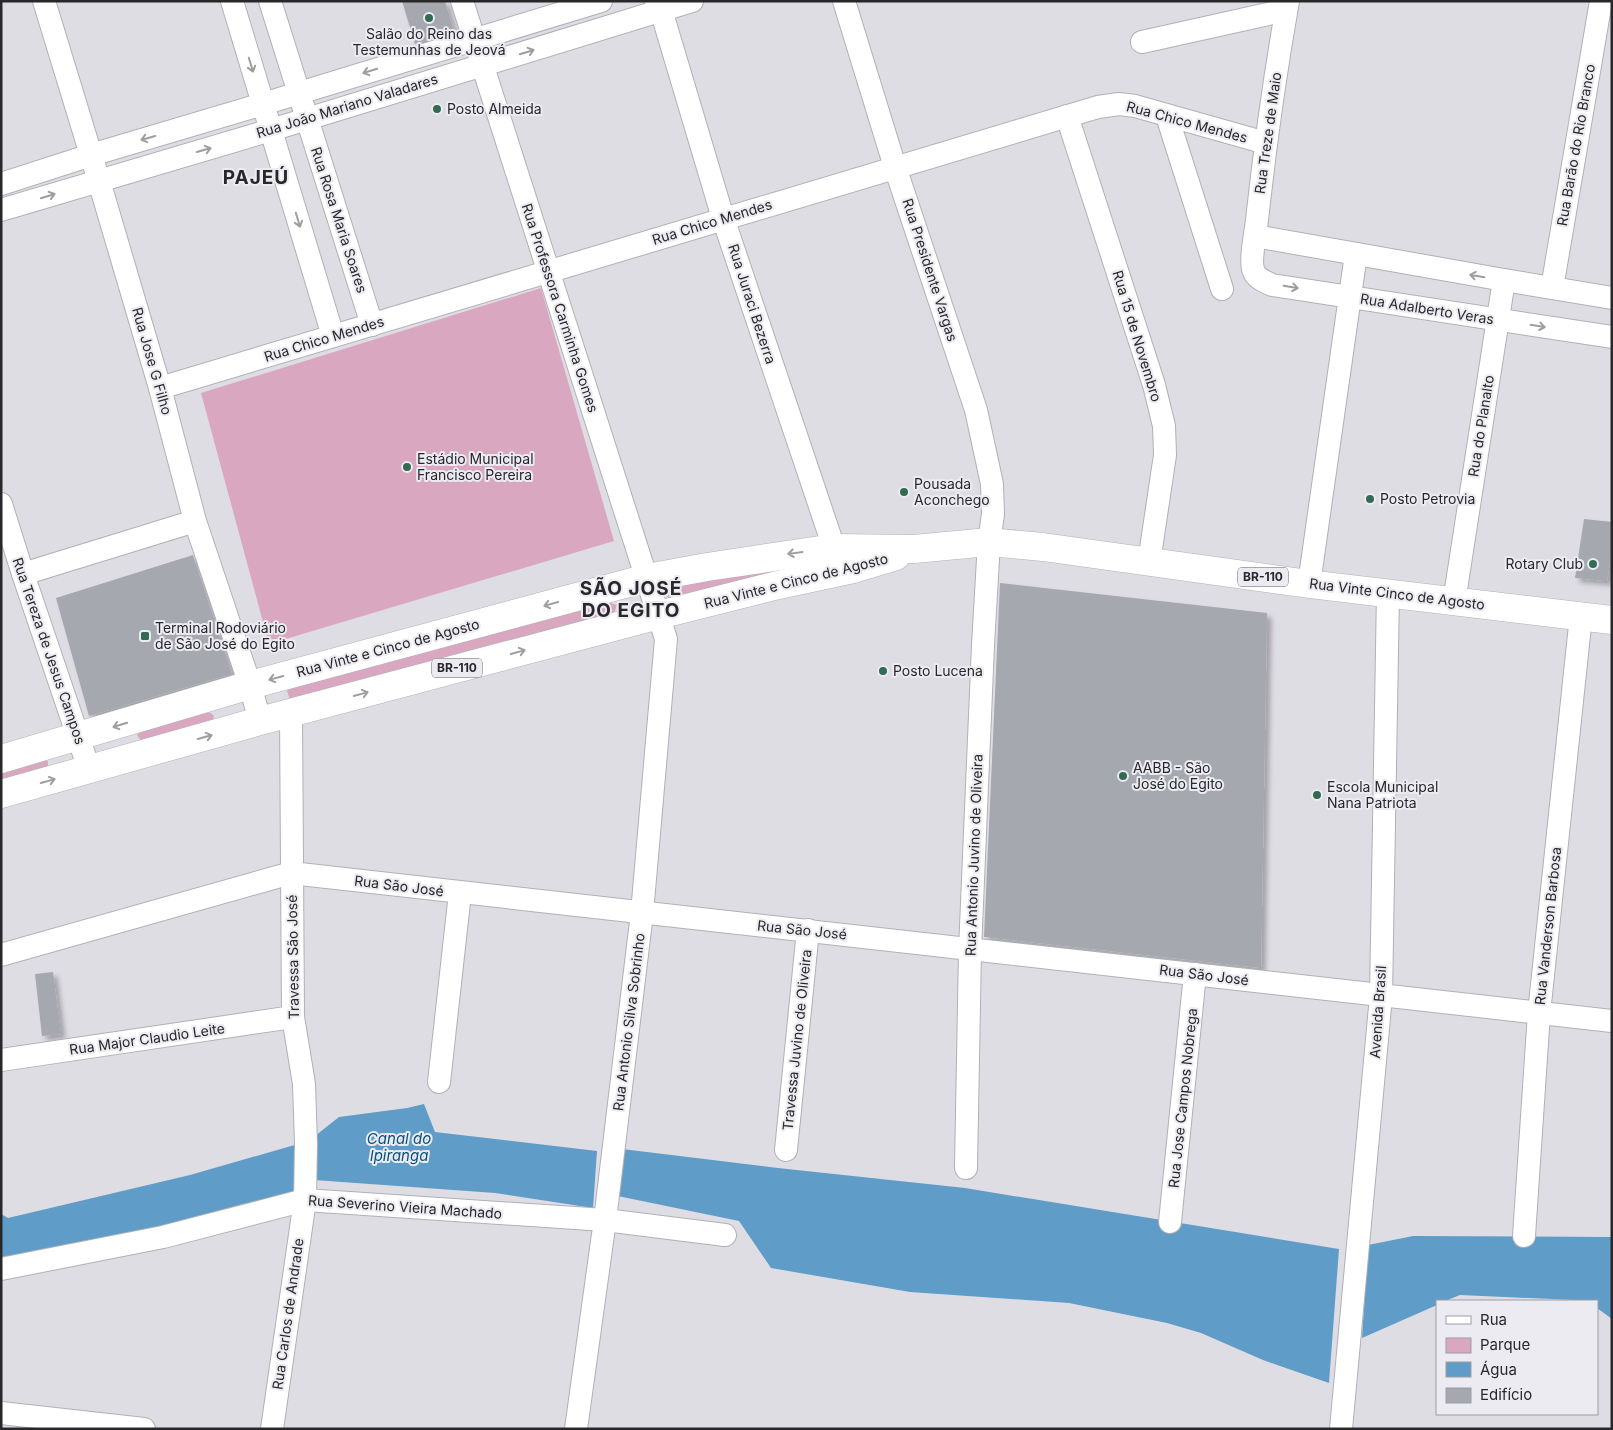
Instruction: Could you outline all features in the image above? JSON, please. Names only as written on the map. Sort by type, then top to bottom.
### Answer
[{"type":"main road","name":"Rua Vinte Cinco de Agosto","points":[[914,548],[989,542],[1043,547],[1309,584],[1612,620]]},
{"type":"main road","name":"Rua Vinte e Cinco de Agosto","points":[[1,759],[250,685],[647,578],[834,548],[914,548]]},
{"type":"main road","name":"Rua Vinte e Cinco de Agosto","points":[[1,794],[260,721],[659,614],[860,567],[892,558],[914,548]]},
{"type":"street","name":"Rua Jose G Filho","points":[[44,1],[160,388],[195,521],[250,685],[260,721]]},
{"type":"street","points":[[232,1],[333,336]]},
{"type":"street","name":"Rua Professora Carminha Gomes","points":[[462,1],[659,614]]},
{"type":"street","name":"Rua João Mariano Valadares","points":[[1,184],[601,1]]},
{"type":"street","name":"Rua João Mariano Valadares","points":[[1,210],[272,130],[482,65],[659,6],[692,1]]},
{"type":"street","name":"Rua Presidente Vargas","points":[[844,1],[895,168],[976,410],[992,484],[993,514],[989,542]]},
{"type":"street","name":"Rua Barão do Rio Branco","points":[[1552,288],[1601,1]]},
{"type":"street","name":"Rua Juraci Bezerra","points":[[659,6],[724,218],[834,548]]},
{"type":"street","points":[[1142,42],[1287,6]]},
{"type":"street","name":"Rua Treze de Maio","points":[[1252,265],[1266,142],[1287,6]]},
{"type":"street","points":[[241,32],[273,12]]},
{"type":"street","name":"Rua Rosa Maria Soares","points":[[273,12],[372,325]]},
{"type":"street","name":"Rua Chico Mendes","points":[[160,388],[1098,107],[1119,104],[1135,106],[1266,142]]},
{"type":"street","name":"Rua 15 de Novembro","points":[[1066,116],[1154,385],[1164,426],[1166,455],[1149,562]]},
{"type":"street","points":[[1167,116],[1222,289]]},
{"type":"street","points":[[1255,236],[1612,298]]},
{"type":"street","points":[[1309,584],[1356,254]]},
{"type":"street","name":"Rua Adalberto Veras","points":[[1252,265],[1258,277],[1272,285],[1612,338]]},
{"type":"street","name":"Rua do Planalto","points":[[1454,602],[1504,280]]},
{"type":"street","name":"Rua Tereza de Jesus Campos","points":[[1,504],[88,769]]},
{"type":"street","points":[[23,574],[195,521]]},
{"type":"street","name":"Rua Antonio Juvino de Oliveira","points":[[966,1168],[970,950],[989,542]]},
{"type":"street","name":"Avenida Brasil","points":[[1341,1429],[1381,996],[1388,593]]},
{"type":"street","name":"Rua Antonio Silva Sobrinho","points":[[576,1429],[605,1220],[642,913],[666,639],[659,614]]},
{"type":"street","name":"Rua Vanderson Barbosa","points":[[1524,1236],[1539,1014],[1581,616]]},
{"type":"street","name":"Travessa São José","points":[[291,713],[293,1018],[304,1084],[305,1200]]},
{"type":"street","name":"Rua São José","points":[[1,955],[291,873],[1612,1021]]},
{"type":"street","points":[[440,1082],[460,893]]},
{"type":"street","name":"Travessa Juvino de Oliveira","points":[[786,1150],[808,930]]},
{"type":"street","name":"Rua Jose Campos Nobrega","points":[[1170,1222],[1195,974]]},
{"type":"street","name":"Rua Major Claudio Leite","points":[[1,1060],[293,1018]]},
{"type":"street","name":"Rua Severino Vieira Machado","points":[[1,1269],[163,1237],[305,1200],[605,1220],[725,1235]]},
{"type":"street","name":"Rua Carlos de Andrade","points":[[272,1429],[305,1200]]},
{"type":"street","points":[[1,1413],[144,1429]]},
{"type":"green space","name":"Estádio Municipal Francisco Pereira","points":[[541,288],[614,541],[269,644],[201,393]]},
{"type":"green space","points":[[864,555],[680,600],[671,599],[660,590],[665,586]]},
{"type":"green space","points":[[607,602],[617,605],[614,613],[290,700],[287,691],[291,687]]},
{"type":"green space","points":[[206,712],[214,716],[213,721],[141,741],[137,735],[141,731]]},
{"type":"green space","points":[[45,758],[48,766],[43,770],[1,781],[1,768]]},
{"type":"water","name":"Canal do Ipiranga","points":[[424,1104],[435,1132],[597,1151],[593,1208],[495,1193],[314,1180],[315,1136],[339,1117]]},
{"type":"water","points":[[298,1144],[293,1197],[192,1222],[1,1260],[1,1214],[8,1218],[190,1175]]},
{"type":"water","points":[[622,1149],[965,1188],[1339,1249],[1329,1383],[1263,1360],[1201,1333],[1167,1323],[1069,1303],[910,1292],[771,1268],[739,1221],[608,1194]]},
{"type":"water","points":[[1413,1236],[1612,1237],[1612,1319],[1598,1309],[1598,1300],[1460,1295],[1448,1300],[1436,1300],[1436,1305],[1362,1338],[1368,1245]]},
{"type":"building","name":"Salão do Reino das Testemunhas de Jeová","points":[[402,1],[445,1],[454,32],[415,44]]},
{"type":"building","name":"Rotary Club","points":[[1584,519],[1612,522],[1612,549],[1607,581],[1575,578]]},
{"type":"building","name":"Terminal Rodoviário de São José do Egito","points":[[193,555],[232,674],[89,716],[56,598]]},
{"type":"building","name":"AABB - São José do Egito","points":[[1000,583],[1267,613],[1261,968],[984,937]]},
{"type":"building","points":[[53,972],[61,1034],[42,1036],[35,974]]},
{"type":"place","name":"Salão do Reino das Testemunhas de Jeová","points":[[429,18]]},
{"type":"place","name":"Posto Almeida","points":[[437,109]]},
{"type":"place","name":"Estádio Municipal Francisco Pereira","points":[[407,467]]},
{"type":"place","name":"Pousada Aconchego","points":[[904,492]]},
{"type":"place","name":"Posto Petrovia","points":[[1370,499]]},
{"type":"place","name":"Rotary Club","points":[[1593,564]]},
{"type":"place","name":"Terminal Rodoviário de São José do Egito","points":[[145,636]]},
{"type":"place","name":"Posto Lucena","points":[[883,671]]},
{"type":"place","name":"AABB - São José do Egito","points":[[1123,776]]},
{"type":"place","name":"Escola Municipal Nana Patriota","points":[[1317,795]]},
{"type":"district","name":"PAJEÚ","points":[[256,177]]},
{"type":"district","name":"SÃO JOSÉ DO EGITO","points":[[631,599]]}]
